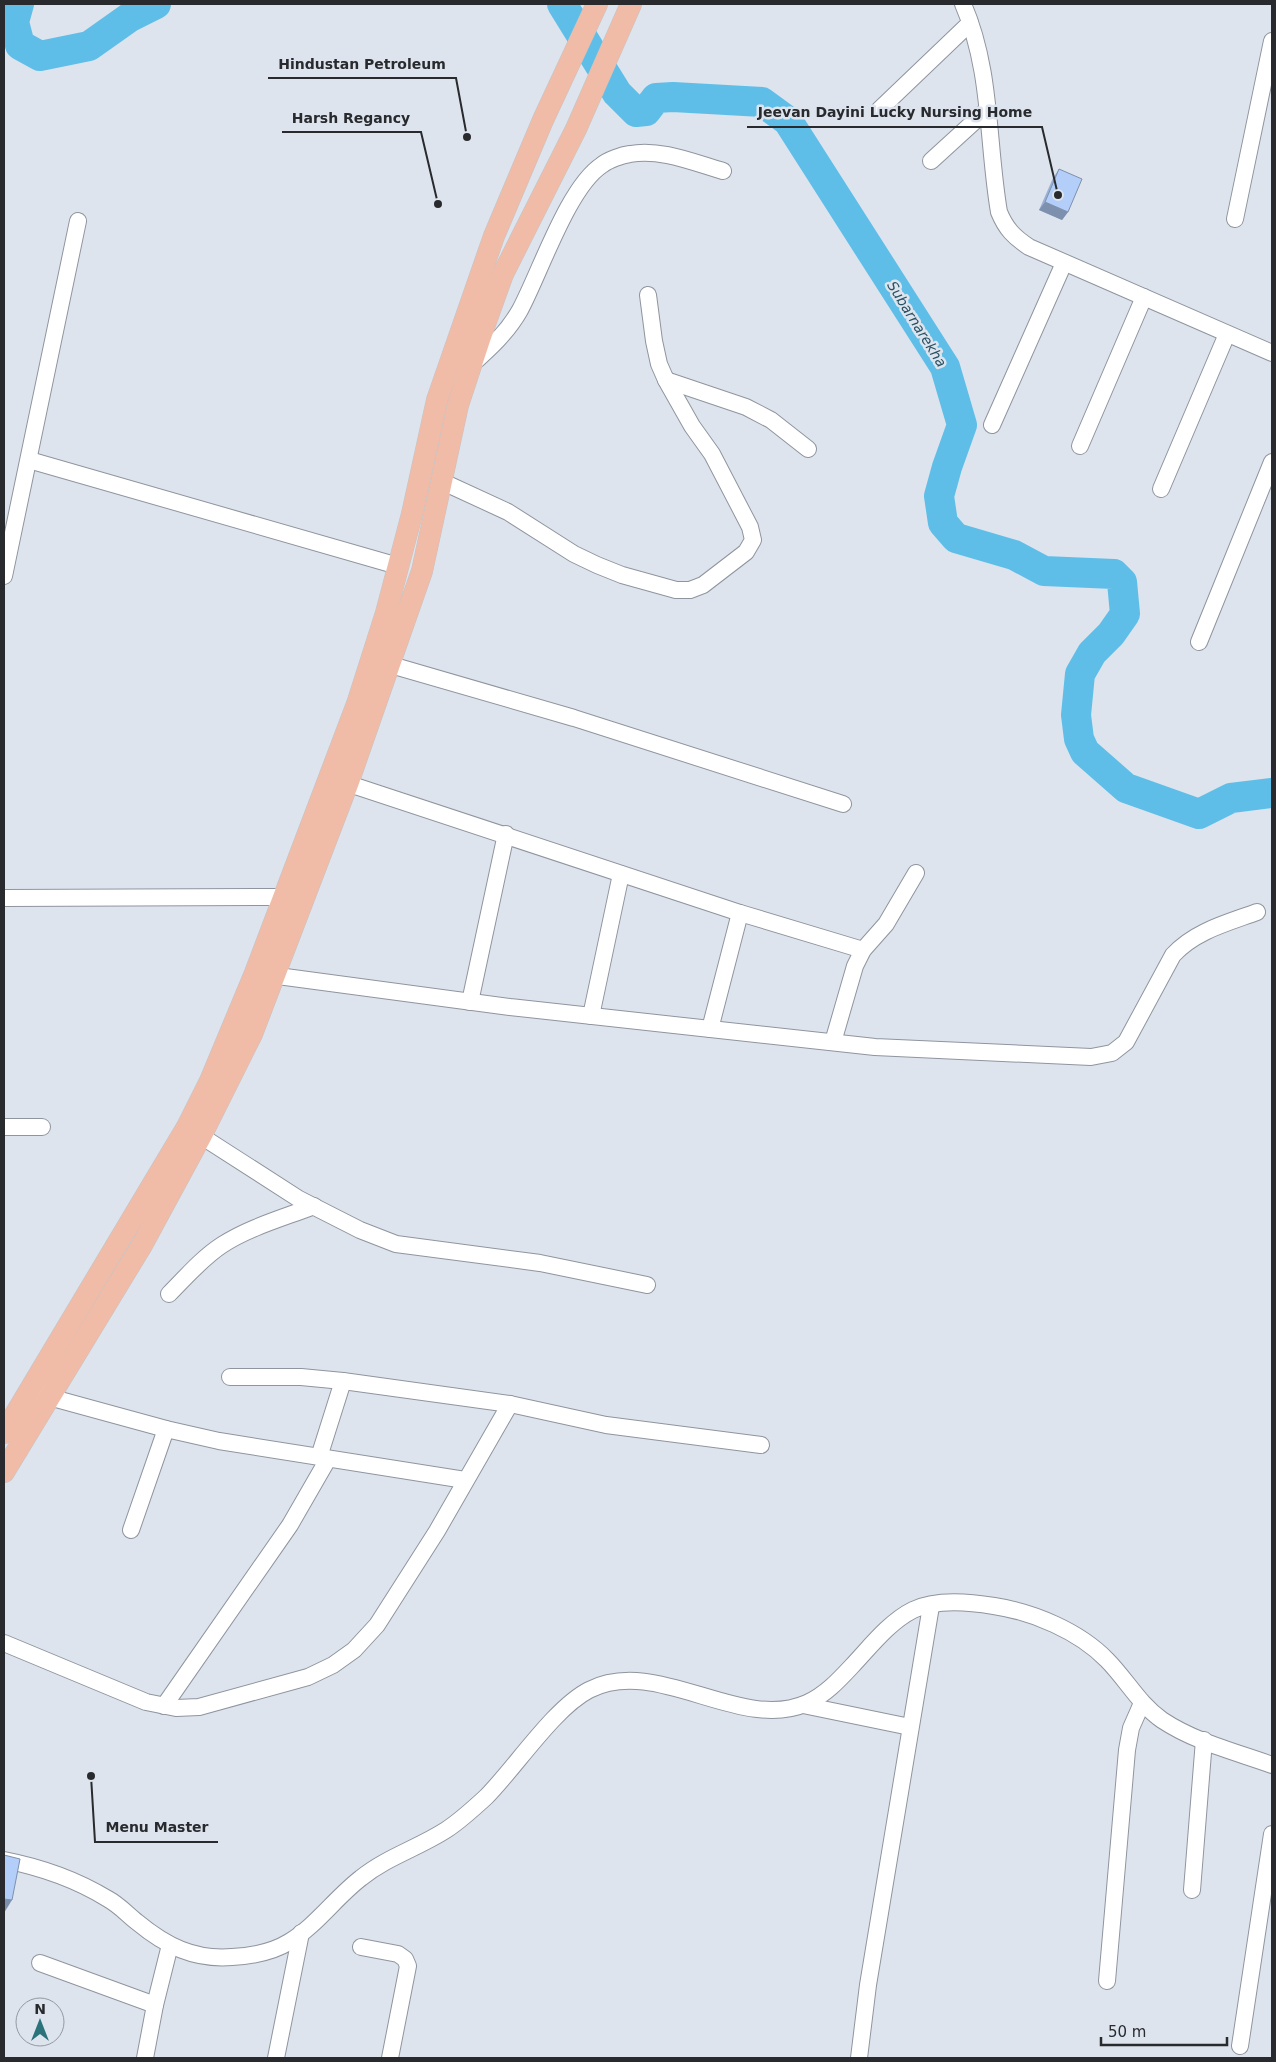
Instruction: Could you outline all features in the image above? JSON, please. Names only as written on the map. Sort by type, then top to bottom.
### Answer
[{"type":"main road","points":[[4,1472],[40,1392],[186,1127],[265,975],[339,780],[357,704],[398,566],[422,472],[437,400],[494,236],[543,120],[597,4]]},
{"type":"main road","points":[[4,1433],[40,1392],[142,1245],[238,1064],[286,897],[391,665],[422,571],[458,405],[469,367],[503,274],[576,129],[631,4]]},
{"type":"street","points":[[963,4],[982,64],[999,212],[1005,227],[1014,238],[1064,263],[1272,353]]},
{"type":"street","points":[[879,110],[970,23]]},
{"type":"street","points":[[1235,218],[1272,41]]},
{"type":"street","points":[[931,161],[988,109]]},
{"type":"street","points":[[437,400],[506,332],[520,309],[579,188],[602,165],[629,154],[647,153],[681,159],[723,171]]},
{"type":"street","points":[[4,576],[78,221]]},
{"type":"street","points":[[992,425],[1064,263]]},
{"type":"street","points":[[442,482],[508,512],[574,554],[622,575],[676,590],[690,590],[703,585],[746,552],[750,547],[753,534],[712,454],[692,426],[659,364],[648,295]]},
{"type":"street","points":[[1080,446],[1144,297]]},
{"type":"street","points":[[1161,490],[1227,334]]},
{"type":"street","points":[[666,380],[746,407],[771,420],[808,449]]},
{"type":"street","points":[[29,460],[398,566]]},
{"type":"street","points":[[1199,642],[1272,462]]},
{"type":"street","points":[[391,665],[574,718],[843,804]]},
{"type":"street","points":[[339,780],[740,913],[863,950]]},
{"type":"street","points":[[470,1002],[506,834]]},
{"type":"street","points":[[833,1042],[855,966],[863,950],[886,924],[916,873]]},
{"type":"street","points":[[591,1016],[621,874]]},
{"type":"street","points":[[4,898],[286,897]]},
{"type":"street","points":[[265,975],[470,1002],[833,1042],[1062,1058],[1091,1058],[1112,1053],[1126,1042],[1173,954],[1182,944],[1199,934],[1257,912]]},
{"type":"street","points":[[710,1029],[740,913]]},
{"type":"street","points":[[4,1128],[42,1127]]},
{"type":"street","points":[[201,1136],[314,1206],[360,1230],[396,1244],[540,1263],[647,1286]]},
{"type":"street","points":[[169,1294],[195,1267],[221,1245],[247,1231],[314,1206]]},
{"type":"street","points":[[230,1378],[300,1378],[343,1381],[510,1404],[606,1425],[761,1444]]},
{"type":"street","points":[[164,1706],[290,1525],[323,1458],[343,1381]]},
{"type":"street","points":[[40,1392],[166,1429],[219,1441],[465,1480]]},
{"type":"street","points":[[4,1643],[146,1702],[176,1708],[199,1707],[308,1677],[333,1665],[354,1650],[377,1625],[437,1532],[510,1404]]},
{"type":"street","points":[[131,1530],[166,1429]]},
{"type":"street","points":[[4,1860],[26,1864],[84,1886],[112,1901],[160,1940],[180,1951],[205,1957],[264,1954],[291,1942],[358,1880],[383,1862],[445,1831],[470,1812],[562,1711],[586,1691],[608,1682],[629,1680],[666,1686],[734,1705],[779,1709],[803,1705],[822,1695],[839,1680],[891,1626],[914,1610],[931,1606],[970,1604],[995,1606],[1024,1613],[1064,1630],[1104,1657],[1142,1703],[1180,1730],[1272,1765]]},
{"type":"street","points":[[859,2058],[868,1985],[931,1606]]},
{"type":"street","points":[[1107,1981],[1127,1750],[1131,1728],[1142,1703]]},
{"type":"street","points":[[803,1705],[910,1727]]},
{"type":"street","points":[[1192,1890],[1204,1740]]},
{"type":"street","points":[[1240,2046],[1272,1834]]},
{"type":"street","points":[[276,2058],[300,1933]]},
{"type":"street","points":[[146,2058],[155,2005],[170,1945]]},
{"type":"street","points":[[361,1947],[398,1954],[405,1959],[408,1966],[390,2058]]},
{"type":"street","points":[[40,1963],[155,2005]]},
{"type":"building","points":[[1059,169],[1082,179],[1068,212],[1045,202]]},
{"type":"building","points":[[4,1855],[20,1859],[12,1900],[4,1899]]},
{"type":"waterway","name":"Subarnarekha","points":[[19,4],[14,22],[20,45],[40,56],[89,46],[130,17],[156,4]]},
{"type":"waterway","name":"Subarnarekha","points":[[562,4],[617,93],[636,112],[646,111],[656,98],[673,97],[762,102],[788,121],[945,367],[962,425],[939,496],[943,523],[956,538],[1014,555],[1044,571],[1114,574],[1122,582],[1125,614],[1111,634],[1092,653],[1080,674],[1076,715],[1079,739],[1085,752],[1126,788],[1199,814],[1231,798],[1272,793]]},
{"type":"place","name":"Hindustan Petroleum","points":[[467,137]]},
{"type":"place","name":"Jeevan Dayini Lucky Nursing Home","points":[[1058,195]]},
{"type":"place","name":"Harsh Regancy","points":[[438,204]]},
{"type":"place","name":"Menu Master","points":[[91,1776]]}]
